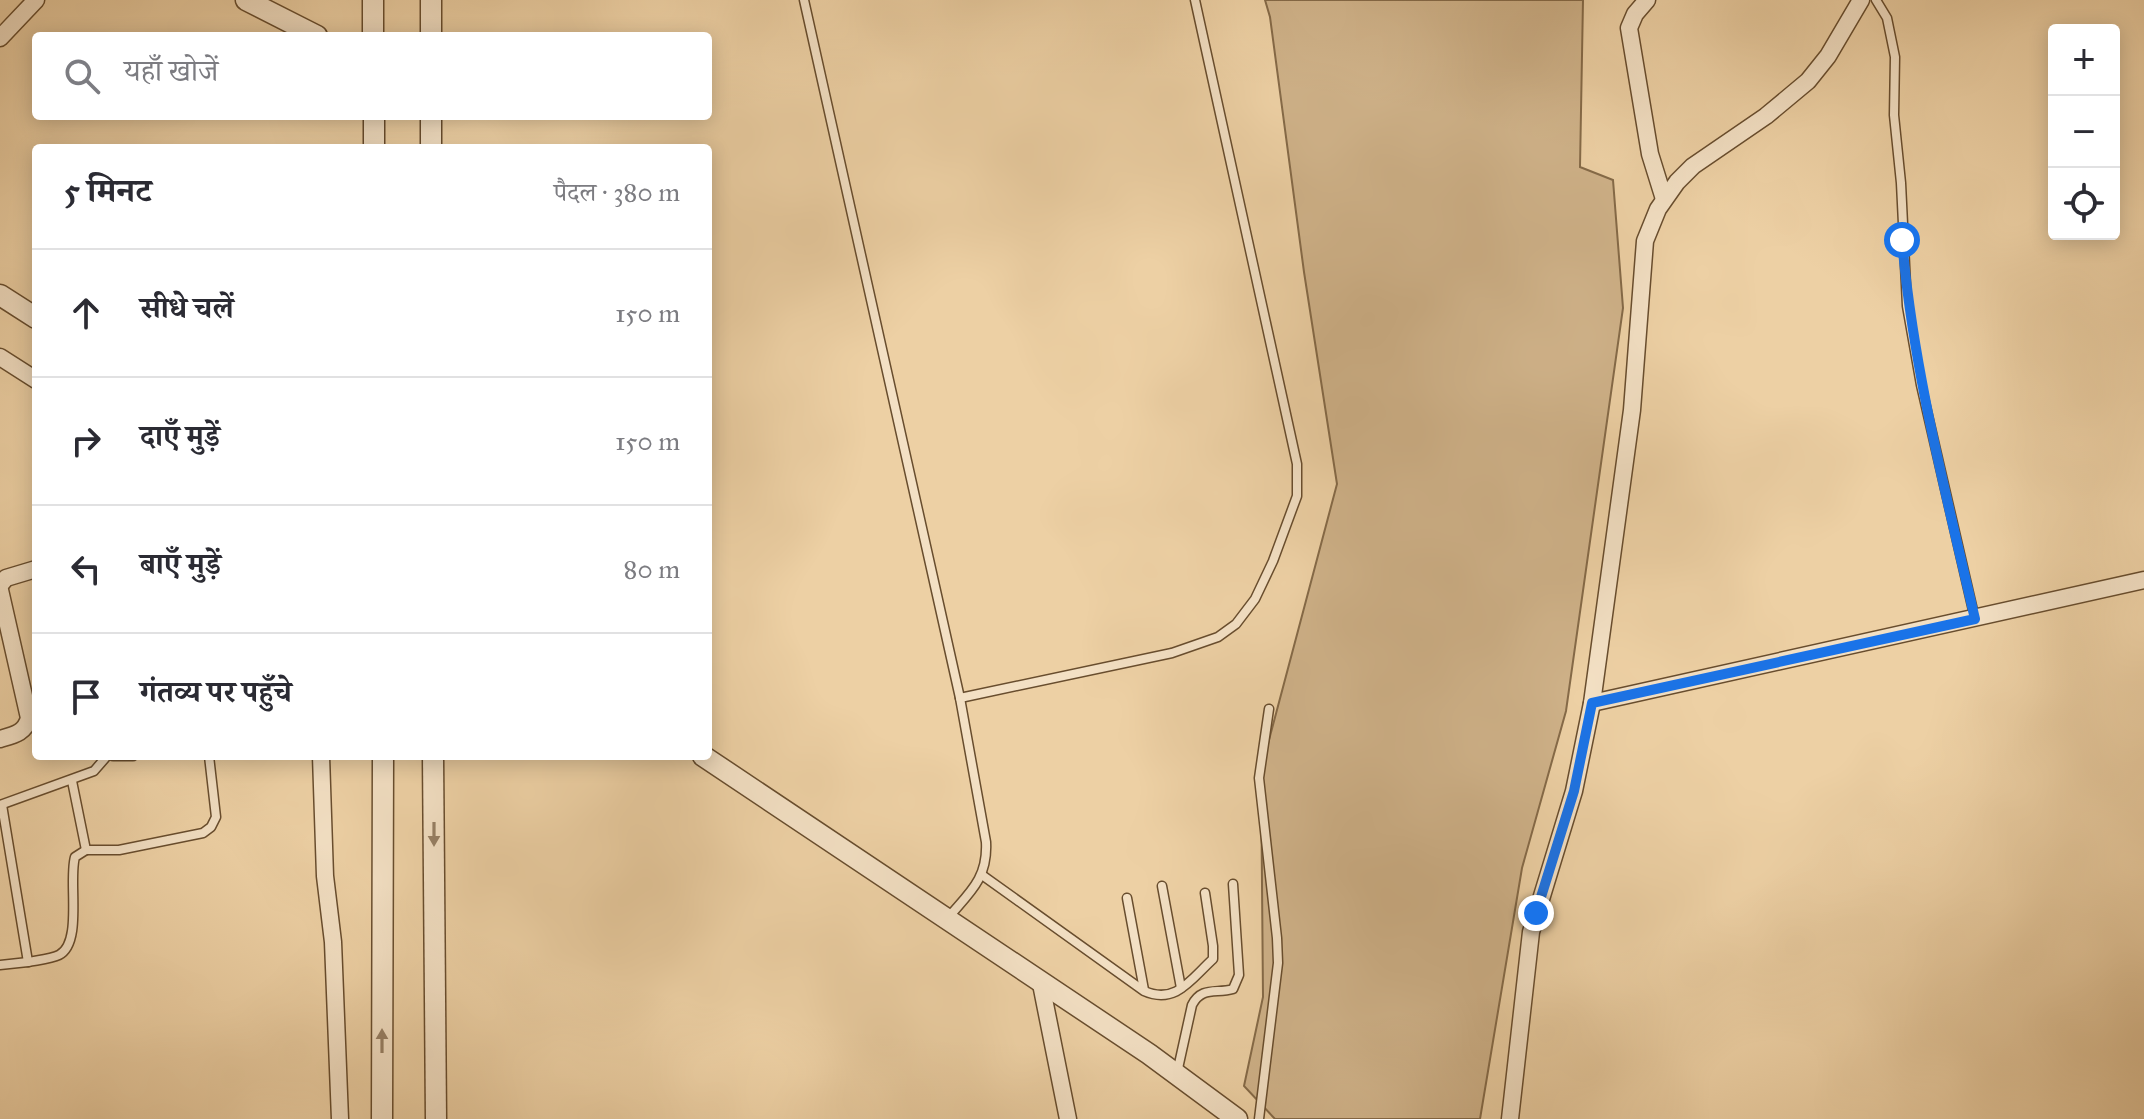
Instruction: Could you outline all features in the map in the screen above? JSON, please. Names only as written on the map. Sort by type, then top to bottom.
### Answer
[{"type":"street","points":[[0,38],[36,0]]},
{"type":"street","points":[[246,0],[309,32]]},
{"type":"street","points":[[431,0],[431,32]]},
{"type":"street","points":[[1647,0],[1635,14],[1629,28],[1650,154],[1664,199]]},
{"type":"street","points":[[1510,1119],[1531,932],[1574,791],[1592,703],[1628,442],[1645,241],[1653,217],[1664,199],[1693,166],[1766,116],[1808,81],[1828,56],[1861,0]]},
{"type":"street","points":[[370,1],[373,32]]},
{"type":"street","points":[[374,120],[374,144]]},
{"type":"street","points":[[431,120],[431,144]]},
{"type":"street","points":[[0,295],[32,315]]},
{"type":"street","points":[[5,364],[32,378]]},
{"type":"street","points":[[0,739],[18,734],[29,718],[0,588],[6,578],[32,570]]},
{"type":"street","points":[[1592,703],[2144,580]]},
{"type":"street","points":[[321,760],[340,1119]]},
{"type":"street","points":[[382,1119],[383,760]]},
{"type":"street","points":[[433,760],[436,1119]]},
{"type":"street","points":[[709,760],[1176,1073],[1237,1119]]},
{"type":"street","points":[[1041,984],[1068,1119]]},
{"type":"lane","points":[[804,0],[960,698],[986,842],[982,875],[946,920]]},
{"type":"lane","points":[[960,698],[1172,653],[1218,637],[1236,624],[1255,599],[1290,518],[1299,482],[1297,464],[1195,0]]},
{"type":"lane","points":[[1876,0],[1887,18],[1895,57],[1894,115],[1907,306],[1921,385],[1975,619]]},
{"type":"lane","points":[[1259,1119],[1278,963],[1259,778],[1269,709]]},
{"type":"lane","points":[[28,962],[1,805],[72,781],[94,771],[106,760]]},
{"type":"lane","points":[[0,965],[58,956],[70,942],[75,857],[86,850],[119,850],[194,837],[211,827],[216,817],[209,760]]},
{"type":"lane","points":[[72,781],[86,850]]},
{"type":"lane","points":[[982,875],[1144,991],[1162,997],[1181,988],[1213,959],[1205,893]]},
{"type":"lane","points":[[1176,1073],[1196,997],[1203,992],[1233,989],[1237,984],[1233,884]]},
{"type":"lane","points":[[1162,886],[1181,988]]},
{"type":"lane","points":[[1127,898],[1144,991]]},
{"type":"shaded area","points":[[1265,0],[1583,0],[1580,167],[1613,180],[1623,308],[1566,711],[1522,868],[1480,1119],[1275,1119],[1244,1086],[1263,997],[1261,770],[1337,484],[1304,272],[1270,17]]},
{"type":"route","points":[[1536,913],[1567,819],[1592,703],[1975,619],[1921,385],[1907,306],[1902,240]]}]
